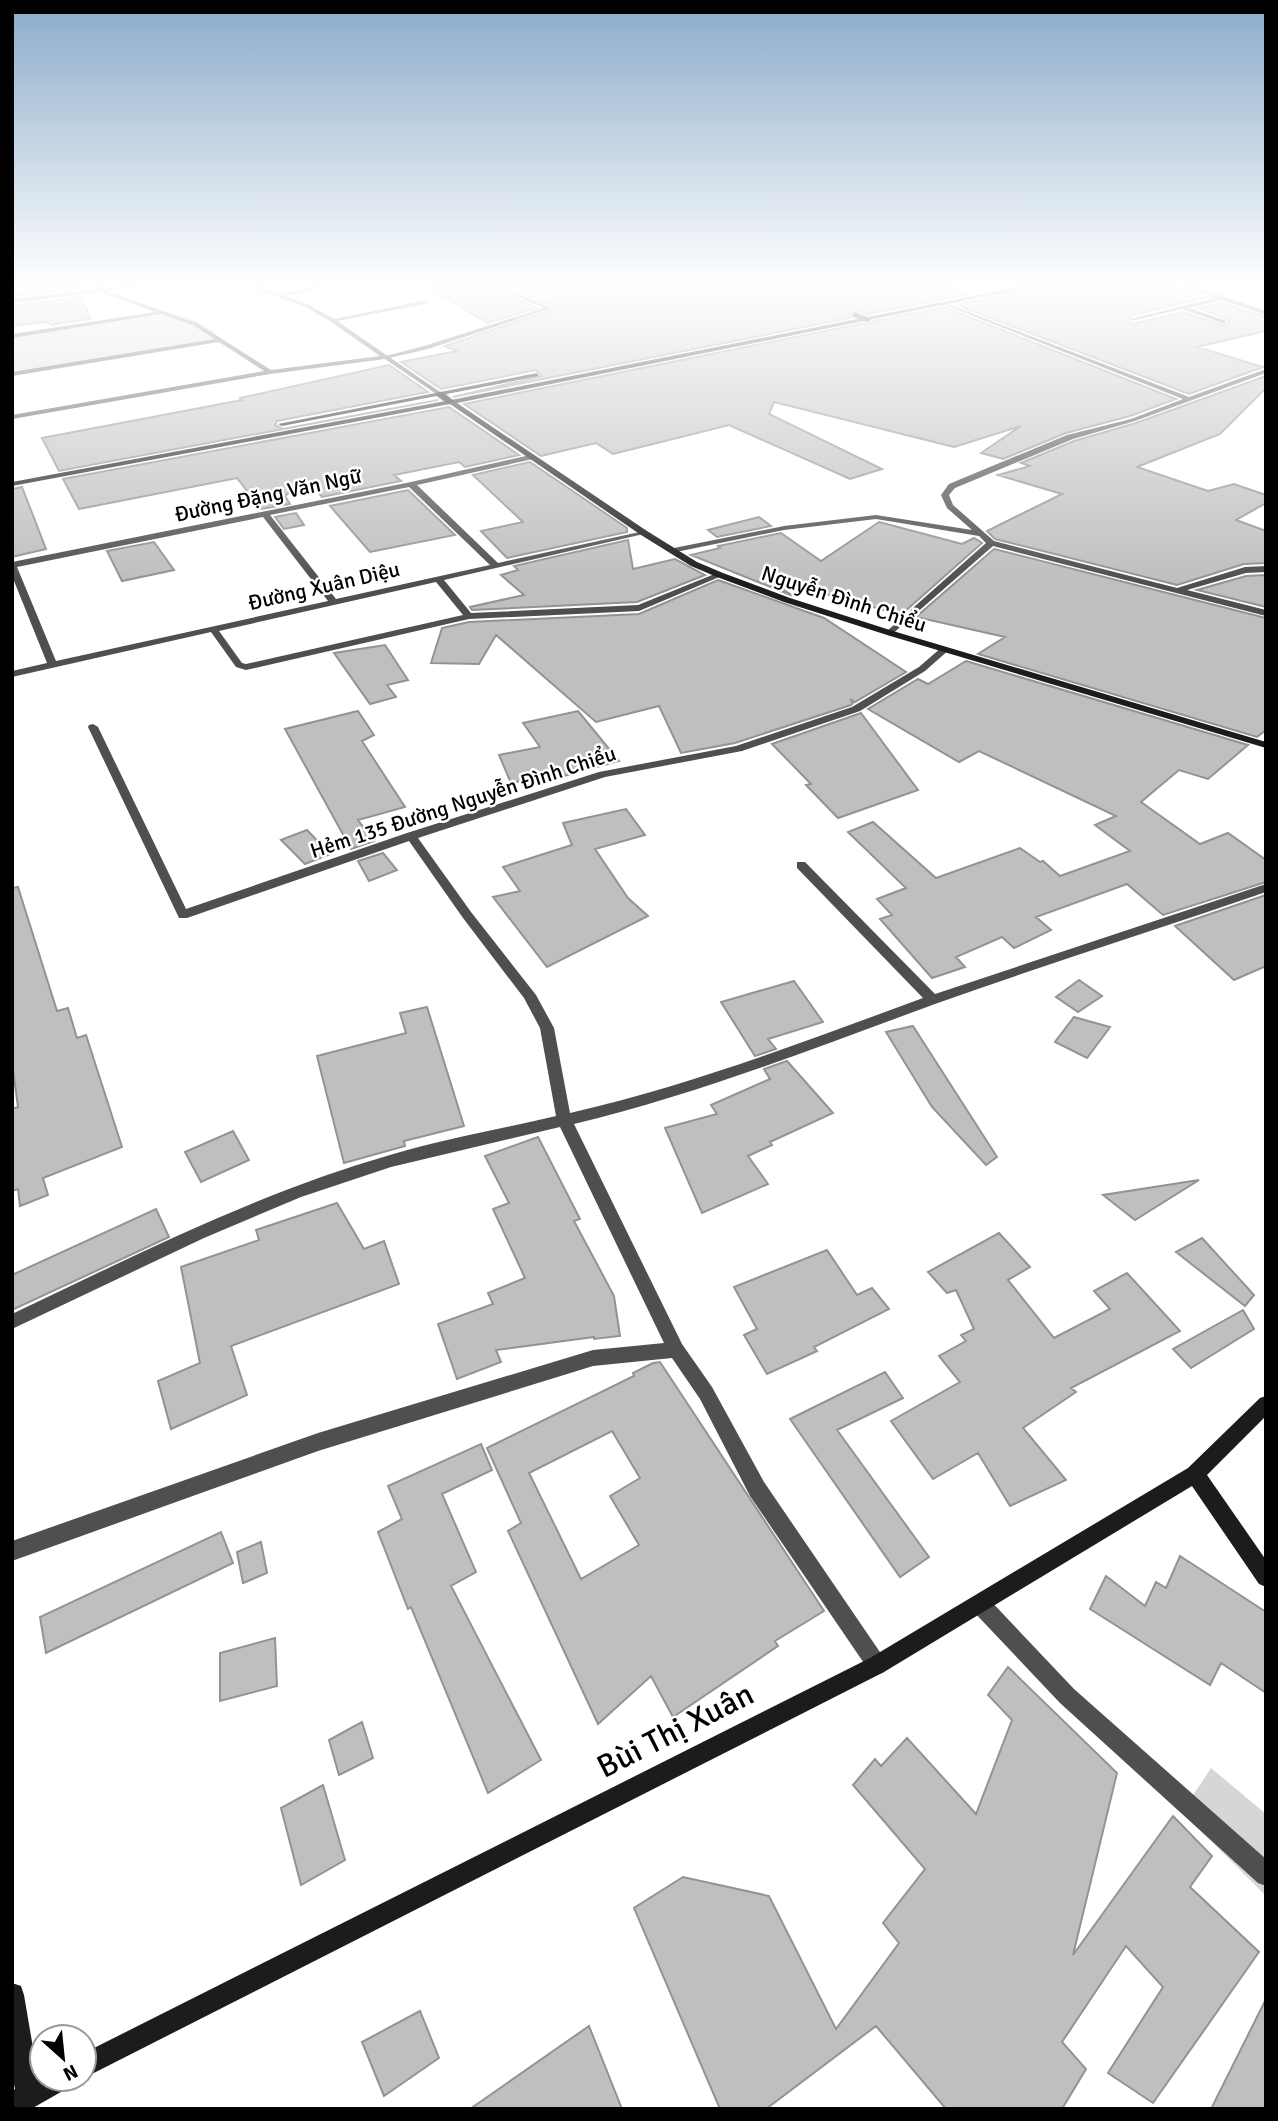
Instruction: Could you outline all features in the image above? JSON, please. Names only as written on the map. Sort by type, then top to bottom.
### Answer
[{"type":"main road","points":[[266,426],[498,383]]},
{"type":"main road","points":[[12,484],[547,383]]},
{"type":"main road","points":[[440,394],[451,402]]},
{"type":"main road","name":"Nguyễn Đình Chiểu","points":[[451,402],[644,533],[720,575],[890,633],[1266,745]]},
{"type":"main road","points":[[12,475],[39,470]]},
{"type":"main road","name":"Bùi Thị Xuân","points":[[98,2059],[877,1665],[1195,1474],[1266,1404]]},
{"type":"main road","points":[[1195,1474],[1266,1577]]},
{"type":"main road","points":[[12,1995],[20,2101]]},
{"type":"street","points":[[12,417],[207,383]]},
{"type":"street","points":[[424,383],[440,394]]},
{"type":"street","points":[[1148,383],[1191,400]]},
{"type":"street","points":[[1237,383],[1133,420],[1070,437],[952,486],[945,495],[950,506],[991,543],[1266,613]]},
{"type":"street","name":"Đường Đặng Văn Ngữ","points":[[12,565],[411,484],[530,457]]},
{"type":"street","points":[[411,484],[496,566]]},
{"type":"street","points":[[265,514],[334,602]]},
{"type":"street","points":[[674,551],[784,528],[876,517],[981,534]]},
{"type":"street","name":"Đường Xuân Diệu","points":[[12,674],[644,533]]},
{"type":"street","points":[[890,633],[991,543]]},
{"type":"street","points":[[12,565],[53,665]]},
{"type":"street","points":[[1178,591],[1245,570],[1266,569]]},
{"type":"street","points":[[213,629],[239,665],[246,667],[469,616],[639,608],[720,575]]},
{"type":"street","points":[[438,579],[469,616]]},
{"type":"street","name":"Hẻm 135 Đường Nguyễn Đình Chiểu","points":[[93,727],[183,915],[411,836],[603,774],[738,749],[830,718],[867,702],[922,669],[946,649]]},
{"type":"street","points":[[411,836],[467,915],[529,995],[547,1028],[564,1119],[676,1350],[706,1393],[757,1489],[877,1665]]},
{"type":"street","points":[[801,865],[933,1000]]},
{"type":"street","points":[[12,1322],[187,1239],[296,1193],[391,1161],[642,1102],[1266,888]]},
{"type":"street","points":[[12,1551],[318,1442],[593,1358],[676,1350]]},
{"type":"street","points":[[980,1604],[1067,1696],[1266,1875]]},
{"type":"shaded area","points":[[1211,1768],[1266,1814],[1266,1896],[1182,1812]]},
{"type":"building","points":[[308,383],[415,383],[428,392],[277,421],[275,425],[283,429],[438,400],[59,471],[42,438],[242,400],[240,398]]},
{"type":"building","points":[[432,383],[471,383],[441,389]]},
{"type":"building","points":[[512,383],[523,383],[453,397]]},
{"type":"building","points":[[568,383],[1136,383],[1176,399],[1130,416],[1066,433],[1003,459],[981,453],[1021,426],[954,447],[774,402],[769,414],[882,469],[850,479],[729,425],[613,454],[596,443],[541,456],[464,404]]},
{"type":"building","points":[[1160,383],[1219,383],[1189,394]]},
{"type":"building","points":[[1247,383],[1266,383],[1266,388],[1220,434],[1137,467],[1208,491],[1234,484],[1266,495],[1266,503],[1236,520],[1266,531],[1266,563],[1244,564],[1177,585],[995,539],[987,531],[1062,494],[998,475],[1030,466],[1021,463],[1074,441],[1136,423]]},
{"type":"building","points":[[449,407],[519,455],[465,467],[459,462],[394,475],[401,481],[322,497],[307,479],[285,496],[290,504],[261,509],[237,478],[79,509],[63,479]]},
{"type":"building","points":[[530,462],[627,528],[627,532],[507,558],[481,531],[523,522],[473,475]]},
{"type":"building","points":[[22,487],[46,549],[12,557],[12,489]]},
{"type":"building","points":[[408,490],[455,535],[370,552],[330,506]]},
{"type":"building","points":[[296,513],[304,525],[284,529],[275,517]]},
{"type":"building","points":[[759,517],[771,526],[717,537],[708,530]]},
{"type":"building","points":[[879,522],[962,544],[974,538],[982,543],[901,615],[765,577],[793,596],[691,555],[720,548],[718,546],[781,533],[821,561]]},
{"type":"building","points":[[628,540],[633,569],[675,559],[705,575],[637,602],[472,610],[470,607],[524,595],[501,575],[518,570],[514,566]]},
{"type":"building","points":[[154,542],[174,570],[122,581],[107,551]]},
{"type":"building","points":[[994,549],[1266,618],[1266,730],[1257,737],[978,654],[1005,637],[916,617]]},
{"type":"building","points":[[1266,575],[1266,607],[1197,590],[1246,576]]},
{"type":"building","points":[[718,580],[824,618],[906,672],[855,702],[850,699],[853,703],[851,705],[735,743],[681,753],[659,706],[596,722],[496,635],[479,664],[431,663],[442,628],[469,622],[639,614]]},
{"type":"building","points":[[385,645],[408,680],[387,685],[396,697],[370,704],[334,653]]},
{"type":"building","points":[[966,661],[1248,745],[1208,779],[1179,770],[1141,802],[1200,844],[1228,833],[1266,860],[1266,882],[1163,915],[1127,884],[1036,917],[1051,930],[1014,948],[1002,937],[956,957],[965,967],[932,978],[880,919],[892,915],[877,899],[906,888],[848,832],[873,822],[936,878],[1020,848],[1040,862],[1043,861],[1060,876],[1130,851],[1095,825],[1116,816],[979,751],[959,762],[868,709],[918,679],[928,684]]},
{"type":"building","points":[[358,711],[374,735],[362,741],[405,807],[358,820],[374,841],[351,849],[285,729]]},
{"type":"building","points":[[578,711],[619,761],[545,781],[543,777],[511,783],[499,755],[540,747],[523,723]]},
{"type":"building","points":[[861,713],[918,790],[838,818],[806,785],[811,784],[772,744]]},
{"type":"building","points":[[626,809],[645,835],[595,849],[628,898],[648,916],[547,967],[493,897],[520,891],[503,867],[572,845],[563,823]]},
{"type":"building","points":[[307,830],[330,854],[305,864],[281,840]]},
{"type":"building","points":[[383,853],[397,870],[369,881],[358,861]]},
{"type":"building","points":[[18,887],[57,1011],[68,1008],[77,1038],[86,1035],[122,1147],[43,1178],[48,1195],[20,1206],[18,1189],[12,1191],[12,1109],[18,1107],[12,1062],[12,888]]},
{"type":"building","points":[[1266,895],[1266,966],[1234,980],[1175,926]]},
{"type":"building","points":[[1079,980],[1102,996],[1078,1012],[1056,997]]},
{"type":"building","points":[[794,981],[823,1022],[768,1039],[776,1049],[755,1056],[721,1002]]},
{"type":"building","points":[[427,1007],[464,1126],[404,1141],[405,1146],[344,1163],[317,1056],[406,1033],[400,1013]]},
{"type":"building","points":[[1074,1017],[1110,1027],[1087,1058],[1055,1042]]},
{"type":"building","points":[[913,1026],[997,1157],[986,1165],[932,1107],[886,1032]]},
{"type":"building","points":[[787,1061],[833,1113],[770,1142],[772,1145],[748,1156],[768,1184],[702,1213],[665,1128],[717,1114],[711,1105],[770,1079],[764,1069]]},
{"type":"building","points":[[233,1131],[249,1160],[201,1182],[185,1152]]},
{"type":"building","points":[[538,1137],[580,1219],[574,1221],[614,1296],[620,1336],[496,1350],[501,1362],[457,1379],[438,1324],[493,1304],[488,1293],[525,1278],[493,1209],[509,1203],[485,1156]]},
{"type":"building","points":[[1199,1180],[1135,1220],[1103,1195]]},
{"type":"building","points":[[337,1203],[364,1249],[384,1241],[399,1284],[231,1346],[247,1395],[171,1429],[158,1381],[200,1363],[181,1267],[259,1240],[256,1230]]},
{"type":"building","points":[[156,1209],[169,1237],[12,1310],[12,1275]]},
{"type":"building","points":[[999,1233],[1030,1267],[1008,1280],[1054,1338],[1110,1309],[1094,1291],[1127,1273],[1180,1331],[1071,1388],[1076,1392],[1023,1428],[1066,1480],[1010,1506],[978,1453],[933,1479],[891,1421],[960,1382],[939,1356],[966,1341],[961,1335],[974,1329],[956,1290],[947,1293],[928,1272]]},
{"type":"building","points":[[1202,1238],[1254,1295],[1245,1306],[1176,1252]]},
{"type":"building","points":[[827,1250],[857,1295],[872,1288],[889,1309],[814,1347],[817,1351],[767,1374],[744,1335],[757,1329],[734,1287]]},
{"type":"building","points":[[1243,1310],[1254,1329],[1191,1368],[1173,1349]]},
{"type":"building","points":[[660,1362],[824,1611],[775,1641],[778,1646],[673,1717],[651,1676],[598,1724],[508,1531],[521,1523],[487,1448],[634,1376],[633,1373]],"holes":[[[612,1431],[640,1478],[610,1496],[639,1545],[581,1579],[529,1473]]]},
{"type":"building","points":[[885,1372],[903,1398],[837,1430],[929,1557],[900,1577],[790,1419]]},
{"type":"building","points":[[481,1444],[492,1470],[442,1494],[476,1572],[451,1586],[541,1760],[488,1793],[411,1607],[408,1609],[378,1532],[402,1519],[388,1486]]},
{"type":"building","points":[[221,1532],[233,1563],[46,1653],[40,1617]]},
{"type":"building","points":[[261,1542],[267,1573],[243,1583],[237,1552]]},
{"type":"building","points":[[1180,1556],[1266,1612],[1266,1693],[1221,1663],[1210,1685],[1090,1609],[1106,1576],[1145,1606],[1156,1582],[1166,1588]]},
{"type":"building","points":[[275,1638],[277,1686],[220,1701],[220,1653]]},
{"type":"building","points":[[1008,1667],[1117,1773],[1073,1955],[1173,1816],[1212,1856],[1190,1887],[1259,1952],[1153,2103],[1108,2073],[1163,1987],[1126,1946],[1062,2042],[1086,2069],[1062,2109],[946,2109],[876,2026],[766,2109],[720,2109],[634,1908],[683,1877],[769,1896],[836,2029],[899,1943],[883,1923],[925,1869],[853,1785],[875,1759],[881,1766],[907,1738],[976,1814],[1012,1720],[988,1695]]},
{"type":"building","points":[[362,1722],[373,1758],[339,1775],[329,1740]]},
{"type":"building","points":[[323,1785],[345,1860],[301,1885],[281,1808]]},
{"type":"building","points":[[1266,1999],[1266,2109],[1211,2109]]},
{"type":"building","points":[[420,2011],[439,2058],[384,2096],[362,2042]]},
{"type":"building","points":[[589,2026],[622,2109],[470,2109]]}]
